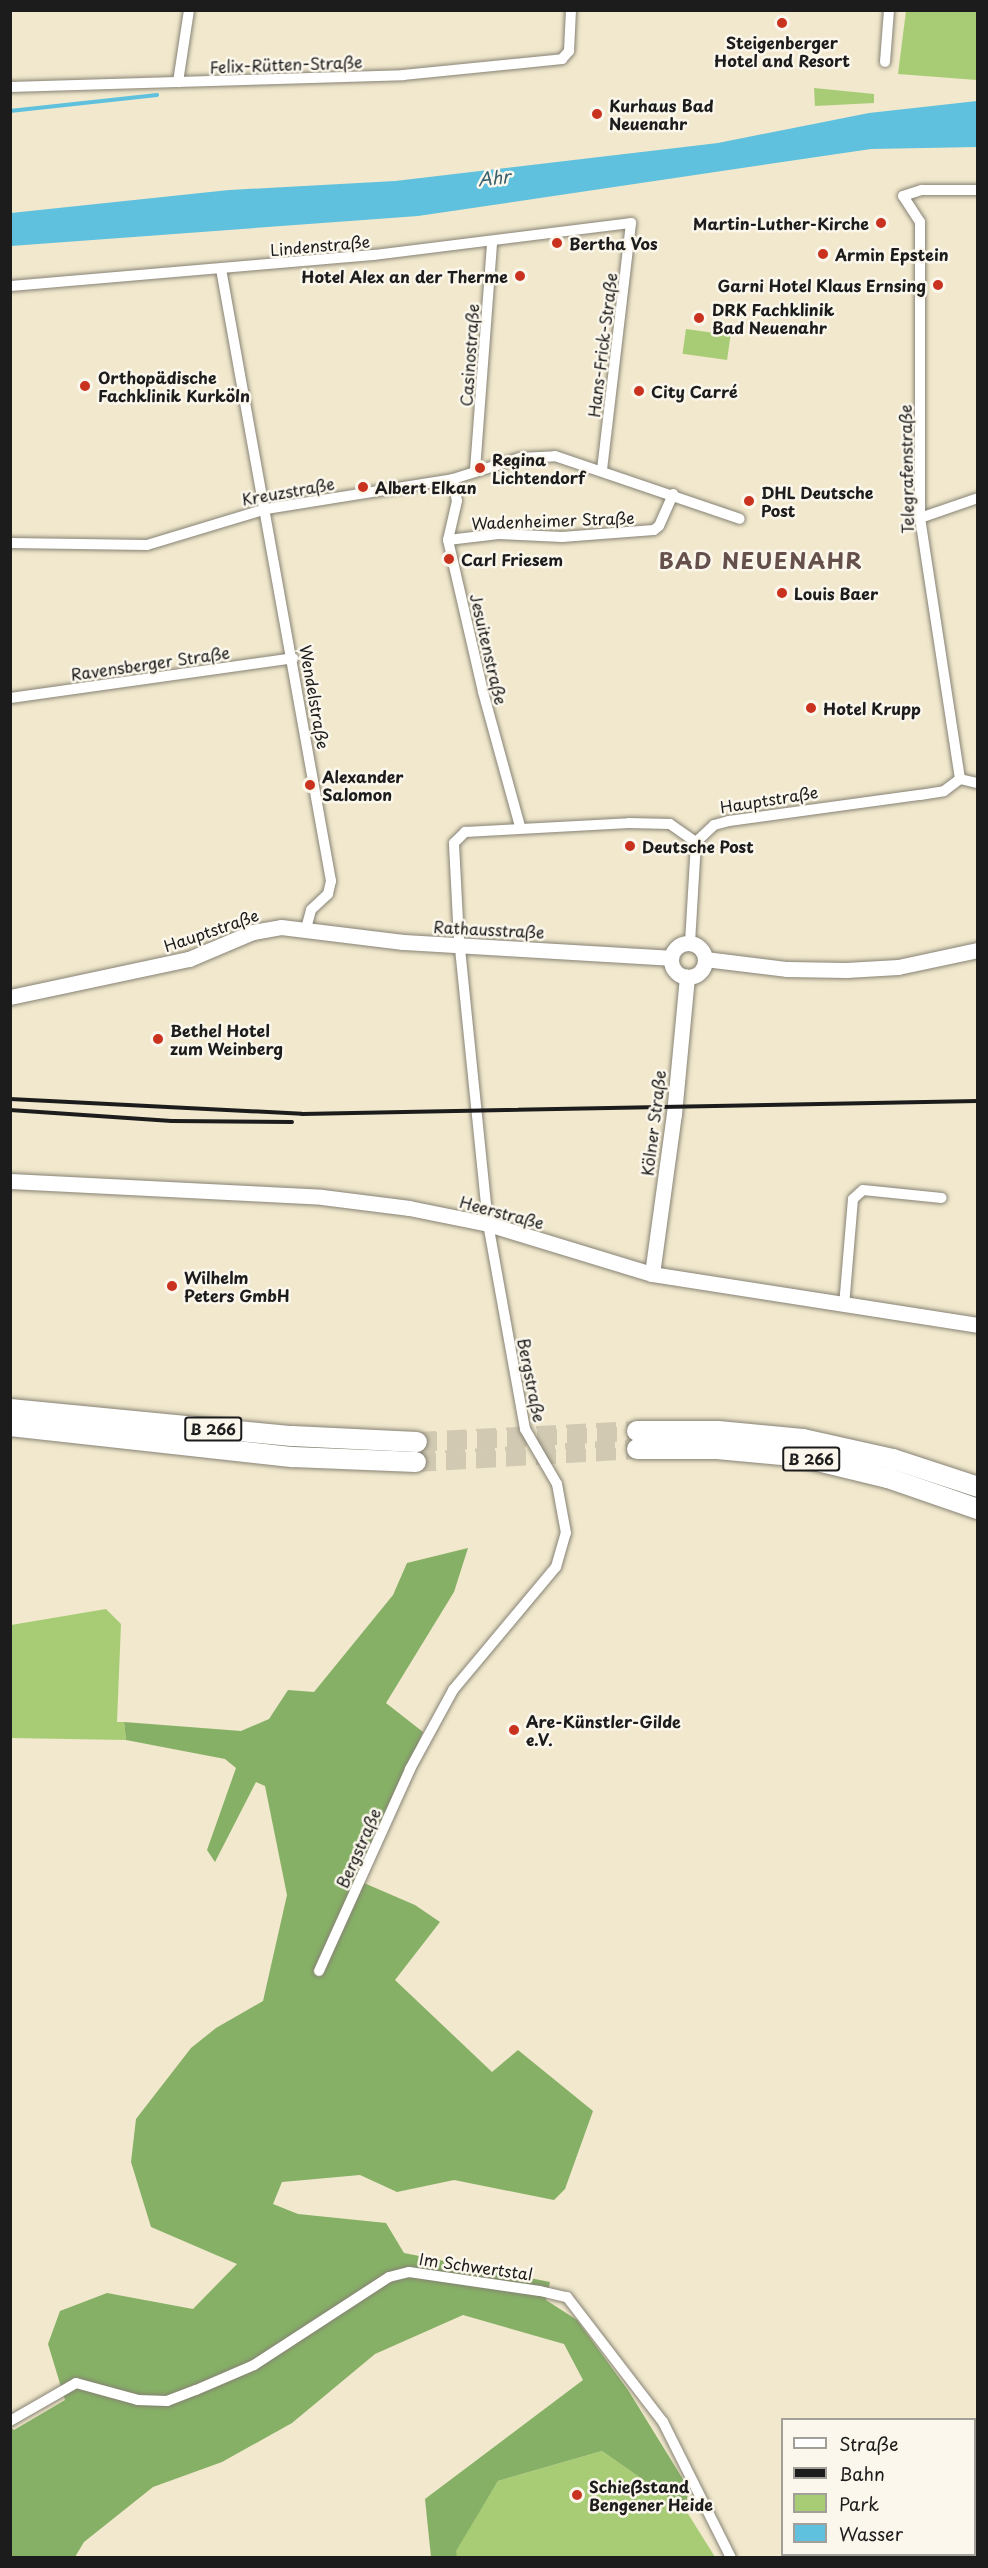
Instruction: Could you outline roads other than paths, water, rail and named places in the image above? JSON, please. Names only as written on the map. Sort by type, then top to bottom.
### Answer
[{"type":"highway","name":"B 266","points":[[10,1409],[292,1436],[417,1442]]},
{"type":"highway","name":"B 266","points":[[10,1426],[293,1457],[416,1462]]},
{"type":"highway","name":"B 266","points":[[978,1487],[893,1459],[803,1439],[717,1431],[637,1440],[801,1457],[888,1478],[978,1509]]},
{"type":"street","points":[[178,82],[189,10]]},
{"type":"street","name":"Felix-Rütten-Straße","points":[[10,87],[403,75],[562,59],[569,51],[571,10]]},
{"type":"street","points":[[885,62],[889,10]]},
{"type":"street","name":"Telegrafenstraße","points":[[960,779],[920,518],[920,222],[903,196],[922,190],[978,190]]},
{"type":"street","name":"Lindenstraße","points":[[10,286],[221,269],[492,242],[631,223]]},
{"type":"street","name":"Hans-Frick-Straße","points":[[602,470],[631,223]]},
{"type":"street","name":"Casinostraße","points":[[475,470],[492,242]]},
{"type":"street","name":"Wendelstraße","points":[[221,269],[293,658],[330,890],[311,910],[306,929]]},
{"type":"street","name":"Kreuzstraße","points":[[10,543],[147,544],[266,509],[453,479],[475,470],[520,458],[555,456],[673,494],[740,519]]},
{"type":"street","name":"Jesuitenstraße","points":[[453,479],[457,501],[448,540],[483,692],[520,826]]},
{"type":"street","name":"Wadenheimer Straße","points":[[448,540],[499,534],[562,537],[654,530],[660,526],[673,494]]},
{"type":"street","points":[[920,518],[978,498]]},
{"type":"street","name":"Ravensberger Straße","points":[[10,698],[293,658]]},
{"type":"street","points":[[960,779],[978,783]]},
{"type":"street","name":"Hauptstraße","points":[[696,842],[714,825],[729,821],[944,791],[960,779]]},
{"type":"street","points":[[520,826],[670,824],[696,842],[690,943]]},
{"type":"street","name":"Bergstraße","points":[[319,1971],[410,1769],[453,1690],[556,1567],[566,1533],[558,1484],[525,1429],[488,1224],[460,945],[454,848],[456,838],[465,832],[520,826]]},
{"type":"street","name":"Hauptstraße","points":[[10,997],[189,959],[267,929],[306,929]]},
{"type":"street","name":"Rathausstraße","points":[[306,929],[460,945],[671,958]]},
{"type":"street","points":[[690,943],[699,947],[705,959],[700,972],[687,977],[676,972],[671,958],[677,947],[690,943]]},
{"type":"street","points":[[705,959],[787,969],[846,970],[909,966],[978,950]]},
{"type":"street","name":"Kölner Straße","points":[[652,1274],[674,1114],[687,977]]},
{"type":"street","name":"Heerstraße","points":[[10,1181],[322,1197],[488,1224],[652,1274],[844,1306],[978,1325]]},
{"type":"street","points":[[844,1306],[853,1199],[863,1190],[942,1198]]},
{"type":"street","name":"Im Schwertstal","points":[[10,2421],[76,2383],[138,2400],[167,2401],[196,2390],[254,2365],[388,2277],[410,2272],[540,2291],[567,2297],[617,2357],[663,2422],[731,2558]]},
{"type":"water","name":"Ahr","points":[[977,101],[977,147],[871,149],[418,216],[11,246],[11,213],[229,190],[395,181],[718,143],[869,113]]},
{"type":"waterway","points":[[10,111],[157,95]]},
{"type":"tunnel","points":[[417,1442],[637,1431]]},
{"type":"tunnel","points":[[416,1462],[637,1449]]},
{"type":"railway","points":[[10,1099],[302,1114],[978,1101]]},
{"type":"railway","points":[[10,1110],[172,1121],[292,1122]]},
{"type":"place","name":"Steigenberger Hotel and Resort","points":[[782,23]]},
{"type":"place","name":"Kurhaus Bad Neuenahr","points":[[597,114]]},
{"type":"place","name":"Martin-Luther-Kirche","points":[[881,223]]},
{"type":"place","name":"Bertha Vos","points":[[557,243]]},
{"type":"place","name":"Armin Epstein","points":[[823,254]]},
{"type":"place","name":"Hotel Alex an der Therme","points":[[520,276]]},
{"type":"place","name":"Garni Hotel Klaus Ernsing","points":[[938,285]]},
{"type":"place","name":"DRK Fachklinik Bad Neuenahr","points":[[699,318]]},
{"type":"place","name":"Orthopädische Fachklinik Kurköln","points":[[85,386]]},
{"type":"place","name":"City Carré","points":[[639,391]]},
{"type":"place","name":"Regina Lichtendorf","points":[[480,468]]},
{"type":"place","name":"Albert Elkan","points":[[363,487]]},
{"type":"place","name":"DHL Deutsche Post","points":[[749,501]]},
{"type":"place","name":"Carl Friesem","points":[[449,559]]},
{"type":"place","name":"Louis Baer","points":[[782,593]]},
{"type":"place","name":"Hotel Krupp","points":[[811,708]]},
{"type":"place","name":"Alexander Salomon","points":[[310,785]]},
{"type":"place","name":"Deutsche Post","points":[[630,846]]},
{"type":"place","name":"Bethel Hotel zum Weinberg","points":[[158,1039]]},
{"type":"place","name":"Wilhelm Peters GmbH","points":[[172,1286]]},
{"type":"place","name":"Are-Künstler-Gilde e.V.","points":[[514,1730]]},
{"type":"place","name":"Schießstand Bengener Heide","points":[[577,2495]]},
{"type":"district","name":"BAD NEUENAHR","points":[[761,560]]}]
